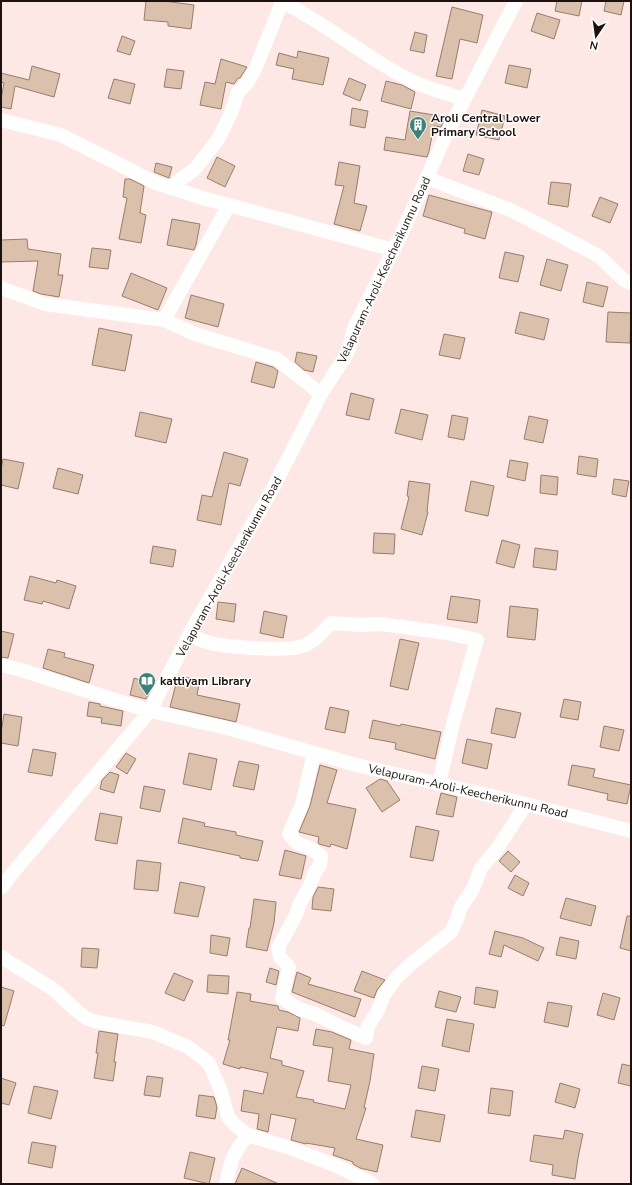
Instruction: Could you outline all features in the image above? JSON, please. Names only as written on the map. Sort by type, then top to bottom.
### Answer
[{"type":"street","points":[[171,188],[195,169],[219,138],[231,113],[238,92],[247,83],[254,72],[282,1],[366,55],[414,82],[464,99]]},
{"type":"street","name":"Velapuram-Aroli-Keecherikunnu Road","points":[[516,1],[446,135],[394,250],[354,328],[348,352],[321,394],[273,488],[189,635],[150,712],[226,728],[360,766],[526,804],[631,831]]},
{"type":"street","points":[[1,120],[61,135],[156,183],[206,200],[394,250]]},
{"type":"street","points":[[427,178],[512,211],[579,245],[599,256],[624,280],[631,283]]},
{"type":"street","points":[[164,320],[228,205]]},
{"type":"street","points":[[1,288],[45,304],[164,320],[195,334],[277,359],[321,394]]},
{"type":"street","points":[[189,635],[209,643],[251,648],[279,649],[302,646],[318,637],[331,623],[361,625],[381,624],[447,633],[477,640],[454,720],[439,784]]},
{"type":"street","points":[[1,665],[22,670],[150,712],[1,888]]},
{"type":"street","points":[[314,752],[302,804],[289,834],[297,843],[310,848],[321,856],[320,865],[314,874],[296,915],[278,948],[280,957],[290,967],[282,998],[299,1009],[315,1014],[366,1038],[368,1026],[377,1012],[384,995],[398,977],[411,964],[451,932],[458,919],[461,908],[473,889],[481,868],[497,849],[526,804]]},
{"type":"street","points":[[1,957],[53,989],[86,1018],[97,1022],[154,1032],[188,1047],[208,1063],[221,1091],[228,1117],[236,1126],[248,1135],[287,1147],[337,1166],[373,1184]]},
{"type":"street","points":[[226,1184],[229,1165],[236,1149],[248,1135]]},
{"type":"building","points":[[146,1],[164,1],[194,5],[191,29],[168,26],[168,22],[144,20]]},
{"type":"building","points":[[557,1],[582,1],[579,16],[555,11]]},
{"type":"building","points":[[606,1],[624,1],[621,15],[604,11]]},
{"type":"building","points":[[452,7],[483,15],[477,43],[460,39],[452,79],[436,76]]},
{"type":"building","points":[[537,13],[560,20],[554,39],[531,31]]},
{"type":"building","points":[[415,32],[427,35],[424,53],[410,50]]},
{"type":"building","points":[[122,36],[135,41],[130,55],[117,51]]},
{"type":"building","points":[[298,51],[329,58],[323,85],[292,79],[294,69],[276,65],[279,53],[297,58]]},
{"type":"building","points":[[221,59],[247,67],[234,84],[226,82],[221,109],[200,105],[205,82],[215,84]]},
{"type":"building","points":[[509,65],[531,69],[527,88],[505,83]]},
{"type":"building","points":[[32,66],[60,74],[54,97],[15,86],[11,109],[1,107],[4,83],[1,82],[1,73],[29,80]]},
{"type":"building","points":[[167,69],[184,71],[181,89],[164,87]]},
{"type":"building","points":[[349,78],[366,85],[360,101],[343,94]]},
{"type":"building","points":[[114,79],[135,84],[130,104],[108,98]]},
{"type":"building","points":[[386,81],[402,85],[415,92],[411,109],[381,101]]},
{"type":"building","points":[[352,108],[368,111],[365,128],[350,125]]},
{"type":"building","points":[[482,110],[505,116],[499,140],[476,135]]},
{"type":"building","name":"Aroli Central Lower Primary School","points":[[410,111],[446,117],[441,127],[434,126],[427,157],[384,150],[386,137],[405,140]]},
{"type":"building","points":[[468,154],[484,159],[479,175],[463,171]]},
{"type":"building","points":[[217,157],[235,166],[225,187],[207,178]]},
{"type":"building","points":[[339,162],[360,166],[354,203],[367,206],[360,231],[334,224],[344,186],[335,185]]},
{"type":"building","points":[[156,163],[172,167],[169,178],[154,172]]},
{"type":"building","points":[[125,179],[130,179],[144,186],[140,213],[146,215],[141,243],[119,239],[127,198],[123,197]]},
{"type":"building","points":[[551,182],[571,184],[568,207],[548,204]]},
{"type":"building","points":[[429,195],[492,212],[485,239],[464,233],[465,229],[423,216]]},
{"type":"building","points":[[600,197],[618,204],[610,223],[592,216]]},
{"type":"building","points":[[172,219],[200,224],[194,250],[167,245]]},
{"type":"building","points":[[27,239],[28,249],[61,254],[58,275],[63,275],[59,297],[33,291],[38,261],[1,262],[1,240]]},
{"type":"building","points":[[92,248],[111,250],[108,269],[89,267]]},
{"type":"building","points":[[505,252],[524,256],[518,282],[499,278]]},
{"type":"building","points":[[547,259],[568,265],[561,291],[540,285]]},
{"type":"building","points":[[131,273],[167,288],[158,310],[122,296]]},
{"type":"building","points":[[587,282],[608,287],[603,307],[583,302]]},
{"type":"building","points":[[191,295],[224,304],[218,327],[185,318]]},
{"type":"building","points":[[520,312],[549,319],[544,340],[515,333]]},
{"type":"building","points":[[608,312],[631,313],[630,343],[606,342]]},
{"type":"building","points":[[99,328],[132,335],[125,371],[92,365]]},
{"type":"building","points":[[444,334],[465,338],[460,359],[439,355]]},
{"type":"building","points":[[297,352],[317,356],[313,372],[304,370],[295,362]]},
{"type":"building","points":[[256,362],[273,367],[278,371],[274,388],[251,382]]},
{"type":"building","points":[[351,393],[374,399],[369,420],[346,415]]},
{"type":"building","points":[[401,409],[428,415],[422,440],[395,433]]},
{"type":"building","points":[[140,412],[172,419],[166,443],[135,436]]},
{"type":"building","points":[[452,415],[468,418],[464,440],[448,437]]},
{"type":"building","points":[[529,416],[548,420],[543,443],[524,439]]},
{"type":"building","points":[[224,452],[248,459],[240,486],[229,483],[221,525],[197,520],[202,495],[212,497]]},
{"type":"building","points":[[579,456],[598,459],[596,477],[577,474]]},
{"type":"building","points":[[3,459],[24,463],[18,489],[1,485]]},
{"type":"building","points":[[510,460],[528,463],[525,481],[507,477]]},
{"type":"building","points":[[58,468],[83,475],[78,494],[53,488]]},
{"type":"building","points":[[541,475],[558,477],[557,495],[540,493]]},
{"type":"building","points":[[614,479],[629,481],[626,497],[612,494]]},
{"type":"building","points":[[409,481],[430,484],[428,512],[422,535],[401,529],[409,497],[407,496]]},
{"type":"building","points":[[471,481],[494,486],[488,516],[465,511]]},
{"type":"building","points":[[374,533],[395,534],[394,554],[373,553]]},
{"type":"building","points":[[502,540],[520,545],[514,568],[496,563]]},
{"type":"building","points":[[153,546],[176,550],[173,567],[150,563]]},
{"type":"building","points":[[535,548],[558,551],[556,570],[533,567]]},
{"type":"building","points":[[30,576],[56,583],[57,580],[76,586],[69,609],[43,601],[42,604],[24,600]]},
{"type":"building","points":[[451,596],[480,600],[477,623],[447,619]]},
{"type":"building","points":[[218,602],[236,604],[234,622],[216,619]]},
{"type":"building","points":[[510,606],[538,609],[535,640],[507,637]]},
{"type":"building","points":[[264,611],[287,616],[283,638],[260,633]]},
{"type":"building","points":[[1,631],[14,634],[8,658],[1,657]]},
{"type":"building","points":[[400,639],[419,643],[408,690],[390,686]]},
{"type":"building","points":[[48,649],[65,653],[64,657],[94,665],[89,683],[43,668]]},
{"type":"building","points":[[178,676],[200,680],[197,695],[240,704],[236,722],[170,707]]},
{"type":"building","points":[[134,678],[154,684],[146,699],[130,695]]},
{"type":"building","points":[[564,699],[581,702],[578,720],[560,717]]},
{"type":"building","points":[[89,702],[123,711],[121,726],[101,723],[102,718],[87,716]]},
{"type":"building","points":[[330,707],[349,711],[345,733],[325,729]]},
{"type":"building","points":[[496,708],[521,713],[515,738],[491,733]]},
{"type":"building","points":[[4,714],[22,717],[18,746],[1,743]]},
{"type":"building","points":[[373,720],[400,726],[401,724],[441,732],[435,759],[395,749],[396,743],[369,738]]},
{"type":"building","points":[[604,726],[624,730],[619,751],[600,747]]},
{"type":"building","points":[[467,739],[492,744],[487,769],[462,763]]},
{"type":"building","points":[[33,749],[56,753],[52,776],[28,772]]},
{"type":"building","points":[[126,753],[136,759],[127,774],[116,767]]},
{"type":"building","points":[[189,753],[217,759],[211,790],[183,784]]},
{"type":"building","points":[[239,761],[259,765],[254,790],[233,786]]},
{"type":"building","points":[[320,765],[337,770],[327,803],[356,809],[347,849],[331,844],[330,847],[319,844],[319,837],[299,832],[310,806]]},
{"type":"building","points":[[572,765],[595,769],[593,777],[631,785],[627,804],[607,800],[608,794],[568,785]]},
{"type":"building","points":[[110,772],[119,775],[114,793],[100,789],[102,780]]},
{"type":"building","points":[[380,779],[387,781],[400,800],[382,812],[366,788]]},
{"type":"building","points":[[144,786],[165,790],[160,812],[140,808]]},
{"type":"building","points":[[441,793],[457,797],[453,817],[436,814]]},
{"type":"building","points":[[100,813],[122,817],[117,844],[95,840]]},
{"type":"building","points":[[183,818],[205,823],[204,826],[236,832],[236,835],[263,841],[258,861],[178,843]]},
{"type":"building","points":[[416,826],[439,831],[433,861],[410,857]]},
{"type":"building","points":[[285,850],[306,856],[301,879],[279,875]]},
{"type":"building","points":[[508,851],[520,862],[511,872],[499,861]]},
{"type":"building","points":[[137,860],[161,863],[158,891],[134,889]]},
{"type":"building","points":[[515,875],[529,883],[523,896],[508,888]]},
{"type":"building","points":[[180,882],[205,887],[198,917],[174,913]]},
{"type":"building","points":[[318,887],[334,889],[331,911],[312,909],[313,897]]},
{"type":"building","points":[[566,898],[596,906],[591,926],[560,918]]},
{"type":"building","points":[[254,899],[276,902],[274,923],[267,951],[246,947]]},
{"type":"building","points":[[627,916],[631,916],[631,951],[620,948]]},
{"type":"building","points":[[495,931],[523,938],[544,948],[538,961],[504,945],[501,957],[489,954]]},
{"type":"building","points":[[211,935],[230,938],[227,956],[210,953]]},
{"type":"building","points":[[560,937],[579,941],[576,959],[556,955]]},
{"type":"building","points":[[82,948],[99,949],[97,968],[81,967]]},
{"type":"building","points":[[270,968],[279,971],[276,985],[266,982]]},
{"type":"building","points":[[362,971],[385,980],[377,990],[374,998],[354,991]]},
{"type":"building","points":[[297,972],[311,978],[308,984],[361,999],[355,1017],[292,992]]},
{"type":"building","points":[[174,973],[193,981],[184,1001],[165,993]]},
{"type":"building","points":[[208,975],[229,976],[228,994],[207,992]]},
{"type":"building","points":[[1,987],[14,991],[4,1026],[1,1025]]},
{"type":"building","points":[[476,987],[498,991],[495,1008],[474,1004]]},
{"type":"building","points":[[439,991],[461,997],[456,1012],[435,1007]]},
{"type":"building","points":[[237,992],[251,994],[250,1001],[278,1006],[279,1010],[288,1012],[300,1018],[298,1031],[277,1027],[270,1058],[282,1061],[282,1065],[304,1071],[296,1097],[314,1100],[313,1102],[345,1109],[351,1085],[328,1081],[333,1048],[313,1045],[316,1029],[332,1032],[351,1040],[349,1049],[374,1054],[364,1108],[366,1108],[356,1139],[383,1145],[377,1172],[360,1168],[353,1164],[353,1162],[333,1155],[335,1148],[306,1144],[291,1140],[296,1119],[271,1114],[268,1132],[257,1129],[259,1114],[241,1111],[244,1090],[263,1094],[268,1073],[240,1067],[240,1069],[223,1064],[230,1040],[228,1040]]},
{"type":"building","points":[[603,993],[620,998],[614,1020],[597,1015]]},
{"type":"building","points":[[548,1002],[572,1006],[568,1027],[544,1022]]},
{"type":"building","points":[[447,1019],[474,1024],[469,1052],[442,1046]]},
{"type":"building","points":[[99,1031],[118,1034],[113,1081],[94,1078],[98,1053],[96,1053]]},
{"type":"building","points":[[622,1064],[631,1066],[631,1086],[618,1083]]},
{"type":"building","points":[[422,1066],[439,1069],[435,1091],[418,1088]]},
{"type":"building","points":[[147,1076],[163,1078],[160,1097],[144,1095]]},
{"type":"building","points":[[1,1078],[16,1083],[9,1105],[1,1103]]},
{"type":"building","points":[[560,1083],[580,1089],[575,1108],[555,1102]]},
{"type":"building","points":[[34,1086],[58,1091],[51,1119],[28,1113]]},
{"type":"building","points":[[491,1088],[513,1091],[510,1116],[488,1113]]},
{"type":"building","points":[[199,1095],[214,1097],[217,1107],[215,1119],[196,1116]]},
{"type":"building","points":[[416,1110],[445,1115],[440,1142],[411,1137]]},
{"type":"building","points":[[565,1130],[583,1134],[575,1179],[552,1175],[553,1165],[530,1161],[534,1135],[563,1139]]},
{"type":"building","points":[[32,1142],[56,1146],[52,1168],[28,1163]]},
{"type":"building","points":[[190,1152],[215,1158],[209,1184],[184,1178]]},
{"type":"building","points":[[242,1168],[279,1184],[235,1184]]},
{"type":"place","name":"Aroli Central Lower Primary School","points":[[418,140]]},
{"type":"place","name":"kattiyam Library","points":[[147,696]]}]
